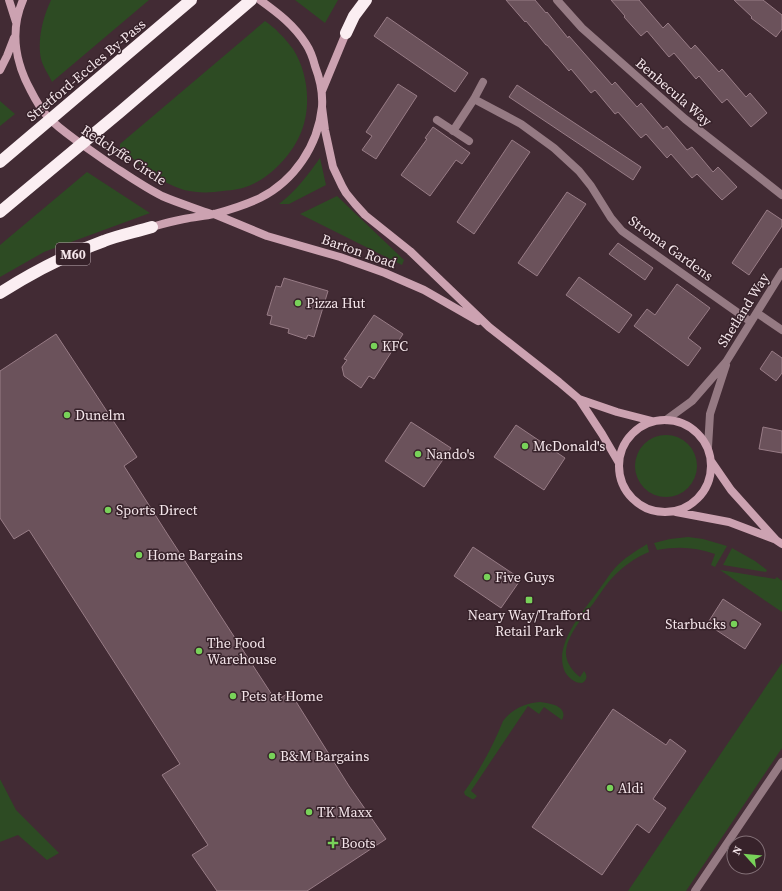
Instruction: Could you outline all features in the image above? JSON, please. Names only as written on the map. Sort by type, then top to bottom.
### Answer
[{"type":"highway","name":"Stretford-Eccles By-Pass","points":[[0,162],[191,0]]},
{"type":"highway","points":[[0,212],[251,0]]},
{"type":"highway","points":[[346,32],[354,16],[366,0]]},
{"type":"highway","name":"M60","points":[[0,293],[59,260],[105,240],[152,227]]},
{"type":"main road","points":[[9,0],[16,23]]},
{"type":"main road","name":"Redclyffe Circle","points":[[23,0],[16,23],[16,52],[26,82],[47,116],[64,131],[143,186],[163,196],[213,214]]},
{"type":"main road","points":[[152,227],[213,214],[243,206],[261,198],[286,180],[299,166],[309,151],[317,130],[322,107],[319,76],[306,44],[297,31],[260,0]]},
{"type":"main road","points":[[321,92],[346,32]]},
{"type":"main road","points":[[0,70],[15,36]]},
{"type":"main road","name":"Barton Road","points":[[322,107],[332,162],[338,179],[346,193],[355,204],[365,215],[410,251],[489,327],[579,399],[619,463]]},
{"type":"main road","name":"Barton Road","points":[[213,214],[268,236],[340,257],[385,274],[424,290],[489,327]]},
{"type":"main road","name":"Barton Road","points":[[579,399],[617,412],[652,421]]},
{"type":"main road","points":[[676,512],[699,498],[707,487],[711,474],[711,461],[708,447],[701,436],[691,427],[679,422],[666,420],[652,421],[639,427],[629,437],[622,449],[619,463],[619,476],[625,490],[635,502],[648,510],[662,513],[676,512],[729,522],[779,542]]},
{"type":"main road","points":[[711,461],[731,490],[779,542]]},
{"type":"street","name":"Benbecula Way","points":[[557,0],[582,28],[685,120],[782,195]]},
{"type":"street","points":[[453,131],[474,99],[483,82]]},
{"type":"street","name":"Stroma Gardens","points":[[474,99],[521,124],[554,148],[579,170],[611,218],[622,231],[751,322]]},
{"type":"street","points":[[437,120],[469,141]]},
{"type":"street","name":"Shetland Way","points":[[666,420],[692,402],[726,362],[782,272]]},
{"type":"street","points":[[757,313],[782,330]]},
{"type":"street","name":"Shetland Way","points":[[708,447],[710,414],[726,362]]},
{"type":"street","points":[[695,891],[782,762]]},
{"type":"green space","points":[[51,0],[149,0],[52,82],[42,62],[40,52],[40,36],[43,21]]},
{"type":"green space","points":[[295,0],[338,0],[325,23]]},
{"type":"green space","points":[[265,21],[283,36],[293,49],[303,70],[307,92],[306,115],[299,137],[286,158],[274,170],[260,180],[242,188],[213,192],[194,192],[175,187],[158,178],[120,148],[120,144]]},
{"type":"green space","points":[[0,101],[15,114],[0,126]]},
{"type":"green space","points":[[320,158],[326,185],[289,204],[279,204],[291,194]]},
{"type":"green space","points":[[87,172],[150,213],[44,252],[0,277],[0,245]]},
{"type":"green space","points":[[337,196],[404,260],[402,265],[300,214]]},
{"type":"green space","points":[[660,435],[672,435],[688,444],[695,454],[697,466],[695,478],[688,488],[672,497],[660,497],[649,492],[640,483],[635,472],[635,460],[640,449],[649,440]]},
{"type":"green space","points":[[688,537],[703,539],[727,546],[715,567],[711,565],[715,554],[686,548],[657,550],[654,543]]},
{"type":"green space","points":[[647,544],[649,552],[633,560],[615,575],[573,631],[567,644],[566,655],[570,666],[577,675],[580,677],[584,671],[586,676],[585,681],[582,683],[574,681],[565,672],[562,662],[563,652],[570,631],[615,568],[626,558]]},
{"type":"green space","points":[[732,548],[755,561],[767,570],[766,572],[723,565]]},
{"type":"green space","points":[[720,570],[775,579],[777,577],[782,581],[782,612]]},
{"type":"green space","points":[[782,663],[782,748],[686,891],[628,891]]},
{"type":"green space","points":[[540,702],[553,704],[560,708],[563,711],[562,720],[544,707],[539,714],[528,706],[471,791],[477,796],[472,799],[465,795],[464,792],[486,758],[503,721],[510,713],[519,707]]},
{"type":"green space","points":[[0,779],[16,810],[59,853],[47,860],[18,835],[0,842]]},
{"type":"building","points":[[506,0],[535,0],[612,85],[615,82],[637,107],[641,103],[663,129],[667,126],[687,150],[692,147],[713,172],[718,167],[737,187],[722,200],[697,174],[692,178],[671,154],[667,158],[646,134],[641,138],[618,112],[615,114],[595,90],[591,93],[571,69],[569,71]]},
{"type":"building","points":[[611,0],[639,0],[663,28],[668,23],[691,49],[695,45],[719,72],[722,69],[746,97],[750,93],[767,113],[751,127],[727,99],[722,103],[699,76],[696,79],[674,53],[669,57],[647,31],[641,36]]},
{"type":"building","points":[[734,0],[763,0],[782,15],[782,29],[776,37],[751,18],[752,17]]},
{"type":"building","points":[[387,17],[468,73],[455,92],[374,36]]},
{"type":"building","points":[[398,84],[417,96],[376,159],[362,150],[372,136],[366,132]]},
{"type":"building","points":[[517,85],[641,167],[633,180],[509,97]]},
{"type":"building","points":[[433,127],[470,153],[462,164],[456,160],[430,196],[401,175],[427,139],[425,138]]},
{"type":"building","points":[[512,140],[530,152],[474,234],[457,222]]},
{"type":"building","points":[[567,192],[586,204],[537,276],[518,263]]},
{"type":"building","points":[[767,210],[782,220],[782,226],[749,275],[732,263]]},
{"type":"building","points":[[618,243],[653,268],[645,280],[609,254]]},
{"type":"building","points":[[579,277],[632,315],[619,333],[566,295]]},
{"type":"building","name":"Pizza Hut","points":[[284,278],[328,291],[314,337],[308,335],[306,339],[288,333],[289,329],[270,324],[272,316],[267,315],[276,286],[281,287]]},
{"type":"building","points":[[677,284],[710,308],[688,338],[701,348],[688,366],[634,326],[647,309],[655,315]]},
{"type":"building","name":"KFC","points":[[374,315],[403,334],[374,379],[369,376],[361,388],[344,376],[342,367],[347,360],[344,359]]},
{"type":"building","points":[[56,334],[137,457],[124,466],[276,701],[290,692],[349,786],[386,839],[307,891],[217,891],[192,855],[208,845],[162,775],[180,764],[29,530],[14,539],[0,518],[0,371]]},
{"type":"building","points":[[772,351],[782,358],[782,373],[776,381],[760,369]]},
{"type":"building","name":"Nando's","points":[[411,422],[451,448],[424,487],[385,461]]},
{"type":"building","name":"McDonald's","points":[[516,425],[565,458],[544,490],[494,457]]},
{"type":"building","points":[[763,427],[782,431],[782,453],[759,449]]},
{"type":"building","name":"Five Guys","points":[[473,547],[521,579],[501,608],[454,576]]},
{"type":"building","name":"Starbucks","points":[[723,599],[761,624],[745,649],[707,624]]},
{"type":"building","name":"Aldi","points":[[613,709],[666,745],[670,739],[686,751],[653,799],[666,808],[649,833],[637,824],[602,875],[532,827]]},
{"type":"place","name":"Pizza Hut","points":[[298,303]]},
{"type":"place","name":"KFC","points":[[374,346]]},
{"type":"place","name":"Dunelm","points":[[67,415]]},
{"type":"place","name":"McDonald's","points":[[525,446]]},
{"type":"place","name":"Nando's","points":[[418,454]]},
{"type":"place","name":"Sports Direct","points":[[108,510]]},
{"type":"place","name":"Home Bargains","points":[[139,555]]},
{"type":"place","name":"Five Guys","points":[[487,577]]},
{"type":"place","name":"Neary Way/Trafford Retail Park","points":[[529,600]]},
{"type":"place","name":"Starbucks","points":[[734,624]]},
{"type":"place","name":"The Food Warehouse","points":[[199,651]]},
{"type":"place","name":"Pets at Home","points":[[233,696]]},
{"type":"place","name":"B&M Bargains","points":[[272,756]]},
{"type":"place","name":"Aldi","points":[[610,788]]},
{"type":"place","name":"TK Maxx","points":[[309,812]]},
{"type":"place","name":"Boots","points":[[333,843]]}]
